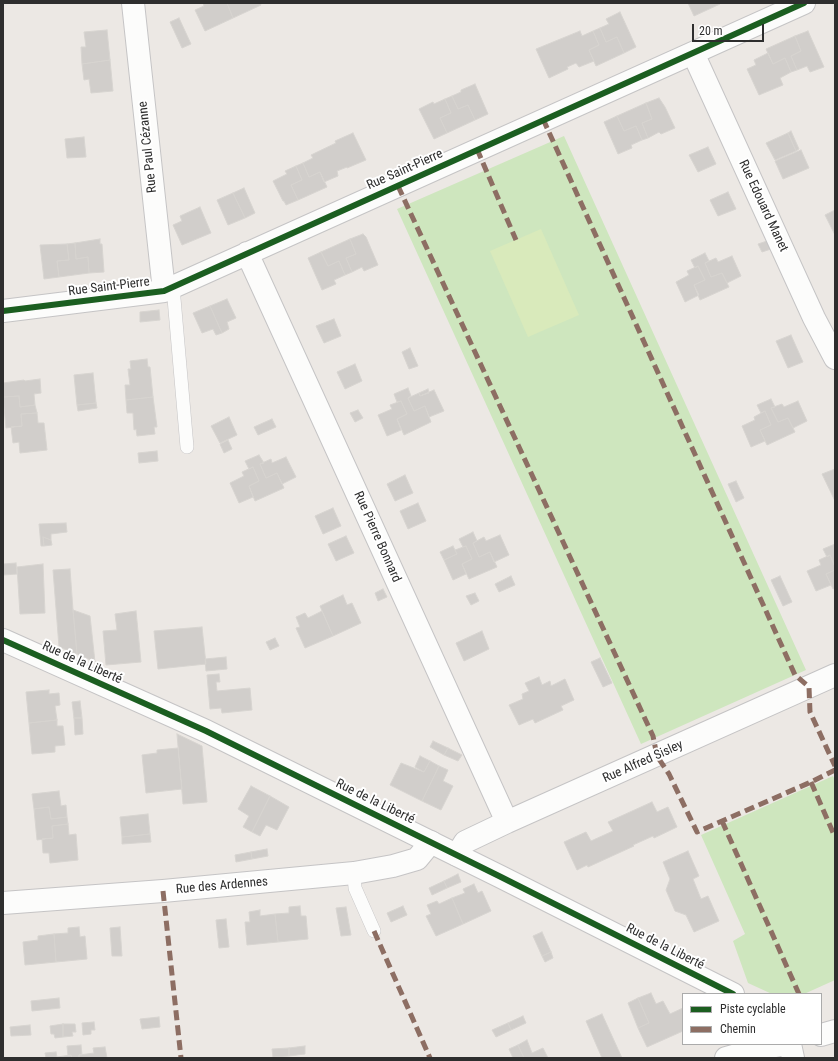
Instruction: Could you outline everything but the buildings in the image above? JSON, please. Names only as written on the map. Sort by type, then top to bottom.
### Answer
[{"type":"street","name":"Rue Paul Cézanne","points":[[133,3],[168,289]]},
{"type":"street","name":"Rue Saint-Pierre","points":[[3,311],[168,289],[804,3]]},
{"type":"street","name":"Rue Edouard Manet","points":[[693,53],[814,318],[833,347]]},
{"type":"street","name":"Rue Pierre Bonnard","points":[[247,253],[507,822]]},
{"type":"street","name":"Rue de la Liberté","points":[[3,640],[206,731],[731,993]]},
{"type":"street","name":"Rue Alfred Sisley","points":[[457,855],[465,842],[507,822],[835,675]]},
{"type":"street","name":"Rue des Ardennes","points":[[3,903],[163,891],[354,873],[393,866],[417,859],[431,842]]},
{"type":"street","points":[[822,1035],[835,1031]]},
{"type":"street","points":[[726,1058],[762,1048],[782,1045]]},
{"type":"street","points":[[789,1045],[793,1058]]},
{"type":"lane","points":[[168,289],[187,447]]},
{"type":"lane","points":[[354,873],[355,888],[374,931]]},
{"type":"green space","points":[[564,136],[806,670],[641,744],[397,209]]},
{"type":"green space","points":[[541,229],[579,315],[528,337],[490,251]]},
{"type":"green space","points":[[833,776],[835,780],[835,980],[806,993],[770,993],[748,983],[733,941],[745,934],[701,835]]},
{"type":"marked path","points":[[543,119],[795,675],[809,687],[810,712],[835,766]]},
{"type":"marked path","points":[[477,149],[516,240]]},
{"type":"marked path","points":[[398,186],[653,736],[657,756],[669,774],[697,832],[835,770]]},
{"type":"marked path","points":[[811,782],[835,837]]},
{"type":"marked path","points":[[722,821],[799,993]]},
{"type":"marked path","points":[[163,891],[181,1058]]},
{"type":"marked path","points":[[374,931],[430,1058]]},
{"type":"cycle path","points":[[3,311],[164,291],[804,3]]},
{"type":"cycle path","points":[[3,640],[206,731],[731,993]]}]
